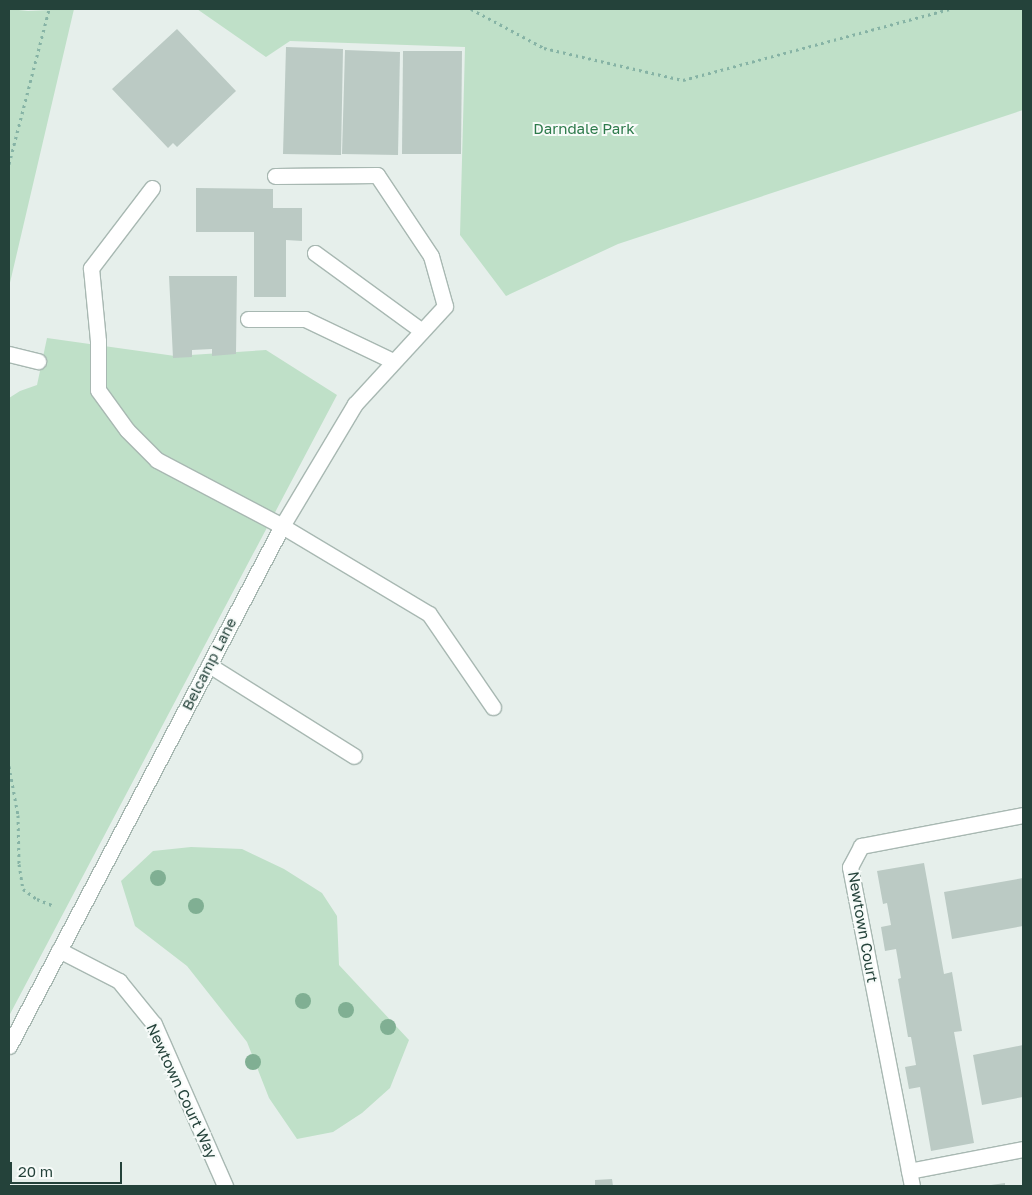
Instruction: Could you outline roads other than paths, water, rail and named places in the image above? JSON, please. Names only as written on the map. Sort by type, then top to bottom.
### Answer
[{"type":"street","name":"Belcamp Lane","points":[[9,1046],[282,526],[355,404],[445,306],[430,256],[377,175],[275,176]]},
{"type":"street","points":[[152,188],[91,268],[98,341],[98,390],[127,430],[157,460],[282,526],[429,614],[493,708]]},
{"type":"street","points":[[315,252],[422,331]]},
{"type":"street","points":[[248,318],[305,320],[393,361]]},
{"type":"street","points":[[9,354],[38,361]]},
{"type":"street","points":[[209,665],[354,756]]},
{"type":"street","name":"Newtown Court","points":[[1023,815],[861,846],[850,867],[910,1179],[1023,1149]]},
{"type":"street","name":"Newtown Court Way","points":[[59,950],[119,981],[154,1024],[225,1186]]},
{"type":"park label","name":"Darndale Park","points":[[584,129]]}]
